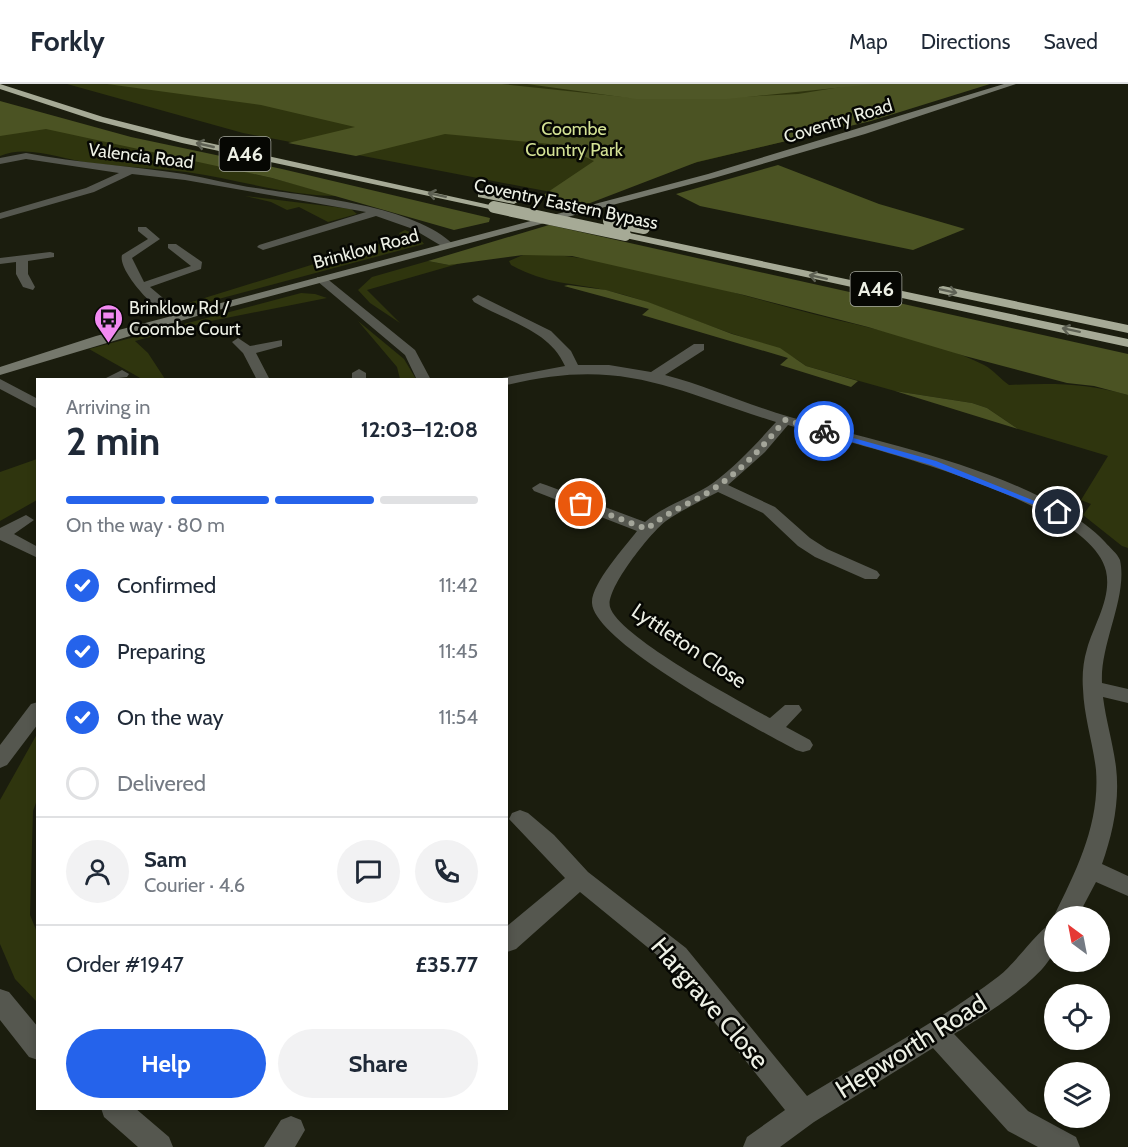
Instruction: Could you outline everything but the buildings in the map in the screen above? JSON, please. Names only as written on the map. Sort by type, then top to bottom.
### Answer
[{"type":"highway","name":"Coventry Eastern Bypass","points":[[23,84],[81,104],[164,126],[1128,329]]},
{"type":"highway","name":"Coventry Eastern Bypass","points":[[0,86],[100,119],[182,140],[1128,343]]},
{"type":"main road","name":"Coventry Road","points":[[742,167],[1012,84]]},
{"type":"main road","name":"Brinklow Road","points":[[0,371],[75,346],[178,317],[742,167]]},
{"type":"street","name":"Valencia Road","points":[[0,160],[26,156],[129,172],[185,177],[253,191],[346,204],[378,212],[417,227],[449,246]]},
{"type":"street","points":[[0,216],[90,190],[129,172]]},
{"type":"street","points":[[263,247],[378,212]]},
{"type":"street","points":[[142,229],[155,239],[126,257],[129,272],[141,286],[178,317]]},
{"type":"street","points":[[274,234],[286,240]]},
{"type":"street","points":[[141,286],[188,272],[197,267],[196,262],[172,246]]},
{"type":"street","points":[[0,261],[50,255]]},
{"type":"street","points":[[22,259],[22,274],[29,286]]},
{"type":"street","points":[[321,279],[410,353],[423,378]]},
{"type":"street","points":[[477,304],[555,339],[567,350],[573,369]]},
{"type":"street","points":[[263,378],[243,347],[277,343]]},
{"type":"street","points":[[653,377],[699,347]]},
{"type":"street","points":[[508,381],[533,374],[573,369],[623,371],[653,377],[785,420],[916,457],[1026,498],[1058,512],[1083,528],[1120,561],[1117,602],[1096,644],[1092,688],[1106,772],[1101,833],[1090,869],[1071,906]]},
{"type":"street","points":[[113,378],[122,374]]},
{"type":"street","points":[[0,384],[36,404]]},
{"type":"street","name":"Lyttleton Close","points":[[785,420],[760,449],[718,486],[661,517],[647,529],[604,588],[600,599],[602,611],[612,622],[662,662],[803,745]]},
{"type":"street","points":[[559,496],[574,483]]},
{"type":"street","points":[[718,486],[769,510],[804,542],[844,573],[871,575]]},
{"type":"street","points":[[540,488],[647,529]]},
{"type":"street","points":[[1,534],[26,520]]},
{"type":"street","points":[[1,534],[36,552]]},
{"type":"street","points":[[1092,688],[1128,696]]},
{"type":"street","points":[[772,728],[792,710]]},
{"type":"street","points":[[2,751],[36,711]]},
{"type":"street","name":"Hargrave Close","points":[[520,819],[546,841],[580,879],[677,956],[804,1113]]},
{"type":"street","points":[[1090,869],[1128,886]]},
{"type":"street","points":[[508,941],[528,921],[580,879]]},
{"type":"street","name":"Hepworth Road","points":[[757,1147],[804,1113],[935,1032],[1010,982],[1044,944]]},
{"type":"street","points":[[0,1000],[36,1045]]},
{"type":"street","points":[[935,1032],[1010,1114],[1036,1133],[1066,1147]]},
{"type":"street","points":[[116,1110],[159,1147]]},
{"type":"green space","name":"Coombe Country Park","points":[[67,84],[983,84],[869,121],[690,164],[577,197],[243,133]]},
{"type":"green space","name":"Coombe Country Park","points":[[107,84],[502,84],[634,98],[717,98],[798,94],[859,84],[990,84],[871,121],[697,162],[585,205],[542,196],[594,161],[560,145],[445,134],[356,156],[288,143],[355,127],[261,105]]},
{"type":"green space","points":[[0,101],[131,137],[282,169],[490,218],[489,222],[454,230],[272,178],[46,129],[0,136]]},
{"type":"green space","points":[[0,116],[272,178],[339,196],[300,193],[186,172],[90,163],[33,152],[22,151],[0,156]]},
{"type":"green space","points":[[778,165],[879,204],[965,229],[913,250],[700,206],[676,194]]},
{"type":"green space","points":[[245,196],[351,209],[357,214],[328,222],[299,207],[287,210],[271,202]]},
{"type":"green space","points":[[549,225],[1128,354],[1128,395],[1094,386],[1067,383],[744,295],[572,256],[523,255],[449,265],[428,261]]},
{"type":"green space","points":[[405,230],[417,235],[424,244],[196,305],[182,305],[401,237],[399,233]]},
{"type":"green space","points":[[523,255],[576,257],[644,270],[923,342],[984,365],[1009,385],[1069,385],[1098,388],[1128,395],[1128,548],[1122,546],[1083,515],[1091,504],[1081,500],[1108,456],[1018,429],[987,408],[972,403],[895,391],[806,366],[770,346],[655,305],[609,291],[537,276],[511,265],[509,261]]},
{"type":"green space","points":[[428,261],[449,265],[468,261],[367,290],[400,323],[370,303],[358,290],[372,277]]},
{"type":"green space","points":[[564,286],[606,290],[648,302],[732,334],[780,348],[806,366],[858,381],[851,387],[780,365],[788,358],[642,315],[649,309]]},
{"type":"green space","points":[[301,293],[327,298],[211,321],[135,341],[148,353],[164,378],[140,378],[89,349]]},
{"type":"green space","points":[[358,321],[404,359],[415,378],[400,378],[397,367]]},
{"type":"green space","points":[[895,391],[972,403],[987,408],[1018,429]]},
{"type":"green space","points":[[36,459],[36,501],[0,521],[0,472]]},
{"type":"green space","points":[[36,736],[36,803],[33,811],[30,915],[36,930],[36,1001],[15,979],[0,944],[0,800]]},
{"type":"shaded area","points":[[527,84],[874,84],[727,99],[636,99]]},
{"type":"way so far","points":[[581,504],[647,529],[661,517],[718,486],[760,449],[785,420],[824,431]]},
{"type":"place","name":"Brinklow Rd / Coombe Court","points":[[108,344]]},
{"type":"route","points":[[824,431],[934,463],[1058,512]]}]
